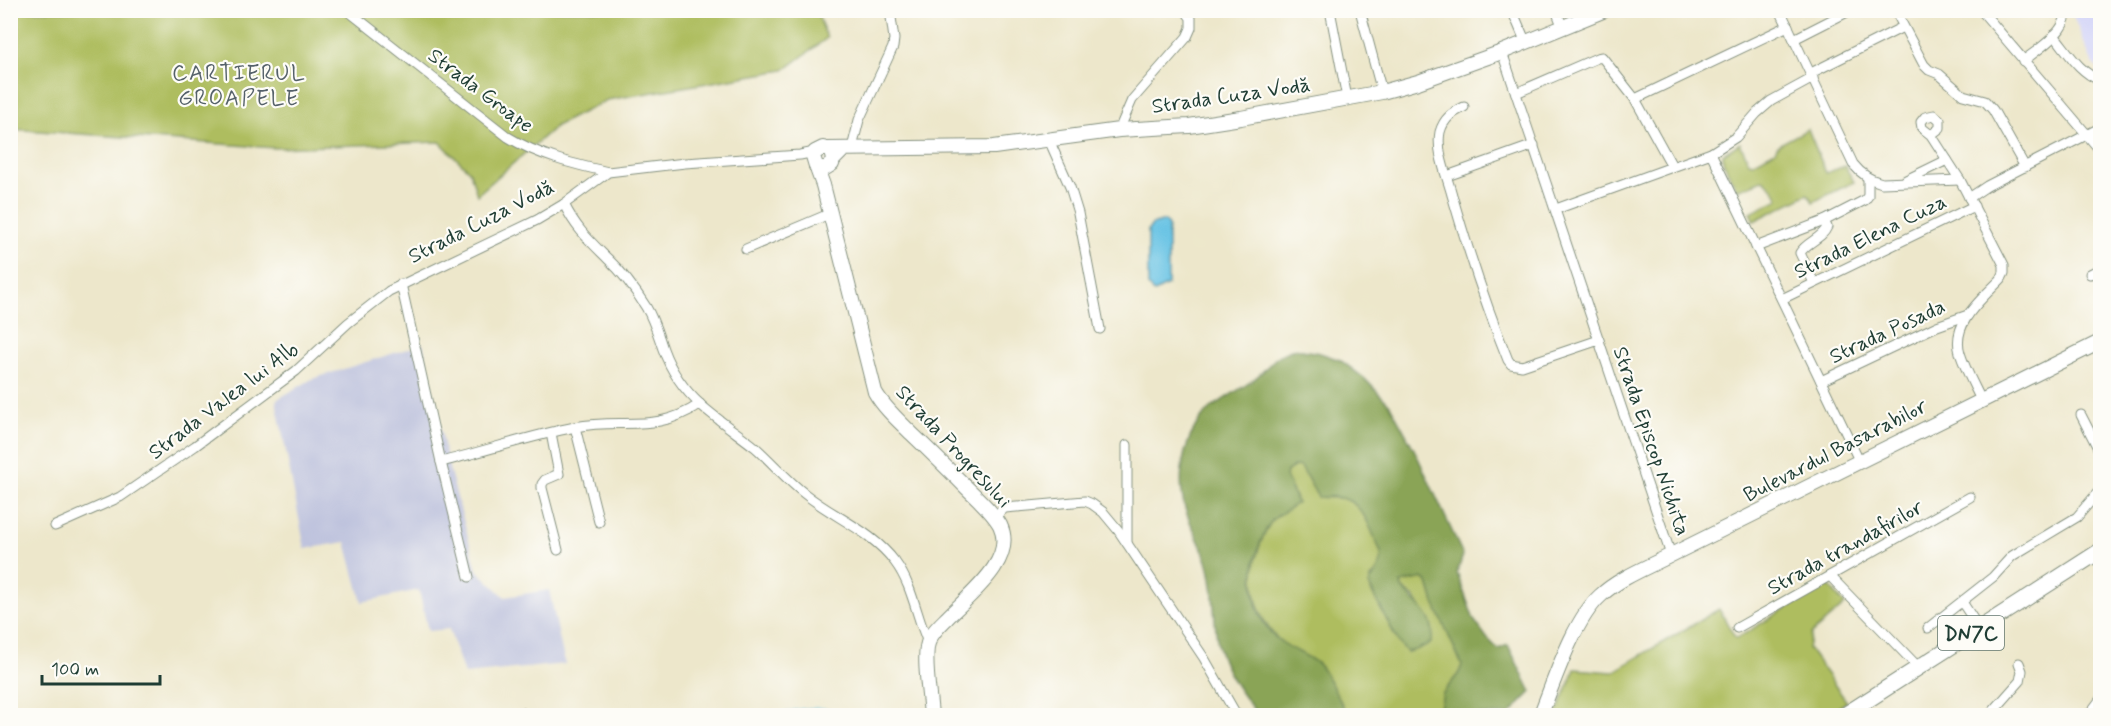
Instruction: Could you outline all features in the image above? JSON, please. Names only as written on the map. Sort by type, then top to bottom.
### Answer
[{"type":"main road","name":"DN7C","points":[[1843,716],[2097,553]]},
{"type":"street","name":"Strada Groape","points":[[347,10],[508,137],[550,157],[608,172]]},
{"type":"street","points":[[825,156],[859,120],[893,47],[890,10]]},
{"type":"street","points":[[1119,130],[1132,100],[1190,33],[1191,18],[1185,10]]},
{"type":"street","points":[[1330,10],[1347,98]]},
{"type":"street","points":[[1360,10],[1382,92]]},
{"type":"street","points":[[1512,10],[1526,43]]},
{"type":"street","points":[[1556,10],[1563,28]]},
{"type":"street","name":"Strada Cuza Vodă","points":[[469,577],[401,284],[508,235],[564,204],[608,172],[685,163],[1002,147],[1119,130],[1217,123],[1382,92],[1418,82],[1526,43],[1605,10]]},
{"type":"street","points":[[1756,247],[1824,221],[1865,200],[1868,196],[1868,178],[1853,164],[1780,10]]},
{"type":"street","points":[[1794,39],[1851,10]]},
{"type":"street","points":[[1895,10],[1924,65],[1939,74],[1963,95],[1981,99],[1989,105],[2025,167]]},
{"type":"street","points":[[1980,10],[2100,150]]},
{"type":"street","points":[[2024,61],[2063,26],[2067,16],[2065,10]]},
{"type":"street","points":[[1635,99],[1788,26]]},
{"type":"street","points":[[1556,209],[1711,153],[1737,137],[1757,113],[1771,101],[1903,27]]},
{"type":"street","points":[[2054,35],[2081,68],[2100,80]]},
{"type":"street","name":"Strada Episcop Nichita","points":[[1502,52],[1671,555]]},
{"type":"street","points":[[1516,93],[1602,57],[1635,99],[1672,166]]},
{"type":"street","name":"Strada Episcop Nichita","points":[[1464,107],[1450,114],[1441,131],[1439,142],[1464,236],[1504,351],[1511,364],[1522,366],[1599,340]]},
{"type":"street","name":"Strada Elena Cuza","points":[[1782,300],[1971,202],[1987,186],[2100,128]]},
{"type":"street","name":"Strada Elena Cuza","points":[[1931,135],[1960,180],[2004,265],[2004,273],[1968,315],[1961,326],[1959,336],[1960,353],[1981,400]]},
{"type":"street","points":[[1049,140],[1070,187],[1078,213],[1101,329]]},
{"type":"street","points":[[1447,176],[1534,144]]},
{"type":"street","name":"Strada Posada","points":[[1711,153],[1859,460]]},
{"type":"street","name":"Strada Progresului","points":[[825,156],[823,185],[829,214],[875,392],[885,406],[994,517],[1004,539],[998,562],[985,579],[935,630],[928,642]]},
{"type":"street","name":"Strada Elena Cuza","points":[[1900,183],[1947,160]]},
{"type":"street","name":"Strada Elena Cuza","points":[[1868,178],[1882,183],[1960,180]]},
{"type":"street","points":[[564,204],[581,233],[615,266],[646,306],[653,318],[673,373],[700,405],[756,448],[803,493],[866,532],[897,564],[907,583],[928,642],[931,716]]},
{"type":"street","points":[[746,249],[829,214]]},
{"type":"street","points":[[1814,283],[1800,253],[1809,243],[1826,232],[1827,227],[1824,221]]},
{"type":"street","points":[[2090,274],[2100,268]]},
{"type":"street","name":"Strada Valea lui Alb","points":[[55,526],[120,497],[195,446],[296,371],[348,323],[401,284]]},
{"type":"street","name":"Strada Posada","points":[[1821,381],[1937,326],[1968,315]]},
{"type":"street","name":"Bulevardul Basarabilor","points":[[1540,716],[1575,634],[1593,603],[1609,589],[1859,460],[2100,342]]},
{"type":"street","points":[[441,462],[575,427],[663,422],[685,414],[700,405]]},
{"type":"street","points":[[2081,415],[2100,452]]},
{"type":"street","points":[[575,427],[599,522]]},
{"type":"street","points":[[551,433],[560,474],[545,480],[542,488],[558,550]]},
{"type":"street","points":[[1126,445],[1127,543]]},
{"type":"street","points":[[1928,628],[1993,577],[2012,556],[2077,517],[2100,490]]},
{"type":"street","name":"Strada trandafirilor","points":[[1737,628],[1970,497]]},
{"type":"street","points":[[994,517],[1005,508],[1084,501],[1103,512],[1127,543],[1204,658],[1237,716]]},
{"type":"street","points":[[2097,553],[2100,541]]},
{"type":"street","points":[[1830,576],[1918,667]]},
{"type":"street","points":[[1962,602],[1979,628]]},
{"type":"street","points":[[1989,716],[2023,677],[2019,663]]},
{"type":"street","points":[[2088,716],[2100,700]]},
{"type":"shaded area","points":[[2071,11],[2100,11],[2100,70],[2093,64]]},
{"type":"shaded area","points":[[423,344],[449,468],[477,570],[505,597],[549,590],[565,664],[464,674],[449,629],[428,631],[419,590],[362,602],[346,542],[305,549],[276,400],[312,379]]},
{"type":"green space","points":[[816,10],[827,38],[784,70],[607,100],[556,126],[477,195],[470,172],[440,142],[275,148],[11,129],[10,11]]},
{"type":"green space","points":[[1808,129],[1826,173],[1845,166],[1854,182],[1813,202],[1808,194],[1754,221],[1750,213],[1779,199],[1770,185],[1762,180],[1737,190],[1723,162],[1723,154],[1740,143],[1749,162],[1753,163],[1775,151],[1778,145]]},
{"type":"green space","points":[[1296,349],[1320,353],[1340,360],[1364,378],[1390,405],[1414,449],[1463,555],[1457,573],[1474,620],[1498,649],[1508,645],[1531,692],[1509,715],[1439,715],[1443,693],[1459,673],[1462,665],[1434,603],[1428,583],[1423,578],[1401,583],[1402,588],[1425,612],[1433,634],[1431,643],[1407,652],[1399,643],[1369,585],[1380,565],[1381,555],[1366,518],[1351,502],[1334,497],[1318,497],[1301,467],[1295,466],[1287,471],[1286,476],[1297,503],[1274,519],[1264,535],[1255,565],[1255,596],[1265,625],[1280,641],[1318,664],[1348,715],[1258,715],[1234,682],[1218,645],[1209,568],[1183,499],[1181,480],[1183,461],[1192,433],[1203,416],[1253,380],[1276,358]]},
{"type":"green space","points":[[1295,466],[1301,467],[1318,497],[1341,498],[1350,501],[1368,521],[1382,559],[1378,570],[1370,579],[1371,591],[1399,643],[1407,652],[1431,643],[1432,628],[1415,598],[1402,588],[1401,583],[1423,578],[1428,583],[1434,603],[1462,665],[1459,673],[1443,693],[1439,715],[1348,715],[1321,667],[1289,648],[1268,626],[1256,599],[1254,585],[1257,555],[1271,522],[1296,499],[1286,476],[1287,471]]},
{"type":"green space","points":[[1827,583],[1845,605],[1811,634],[1808,648],[1847,702],[1827,715],[1556,715],[1575,669],[1613,672],[1719,609],[1736,639]]},
{"type":"water","points":[[1165,221],[1168,226],[1168,285],[1155,292],[1148,286],[1148,230],[1152,225]]},
{"type":"waterway","points":[[777,716],[814,708],[833,710],[851,716]]},
{"type":"district","name":"CARTIERUL GROAPELE","points":[[239,84]]}]
